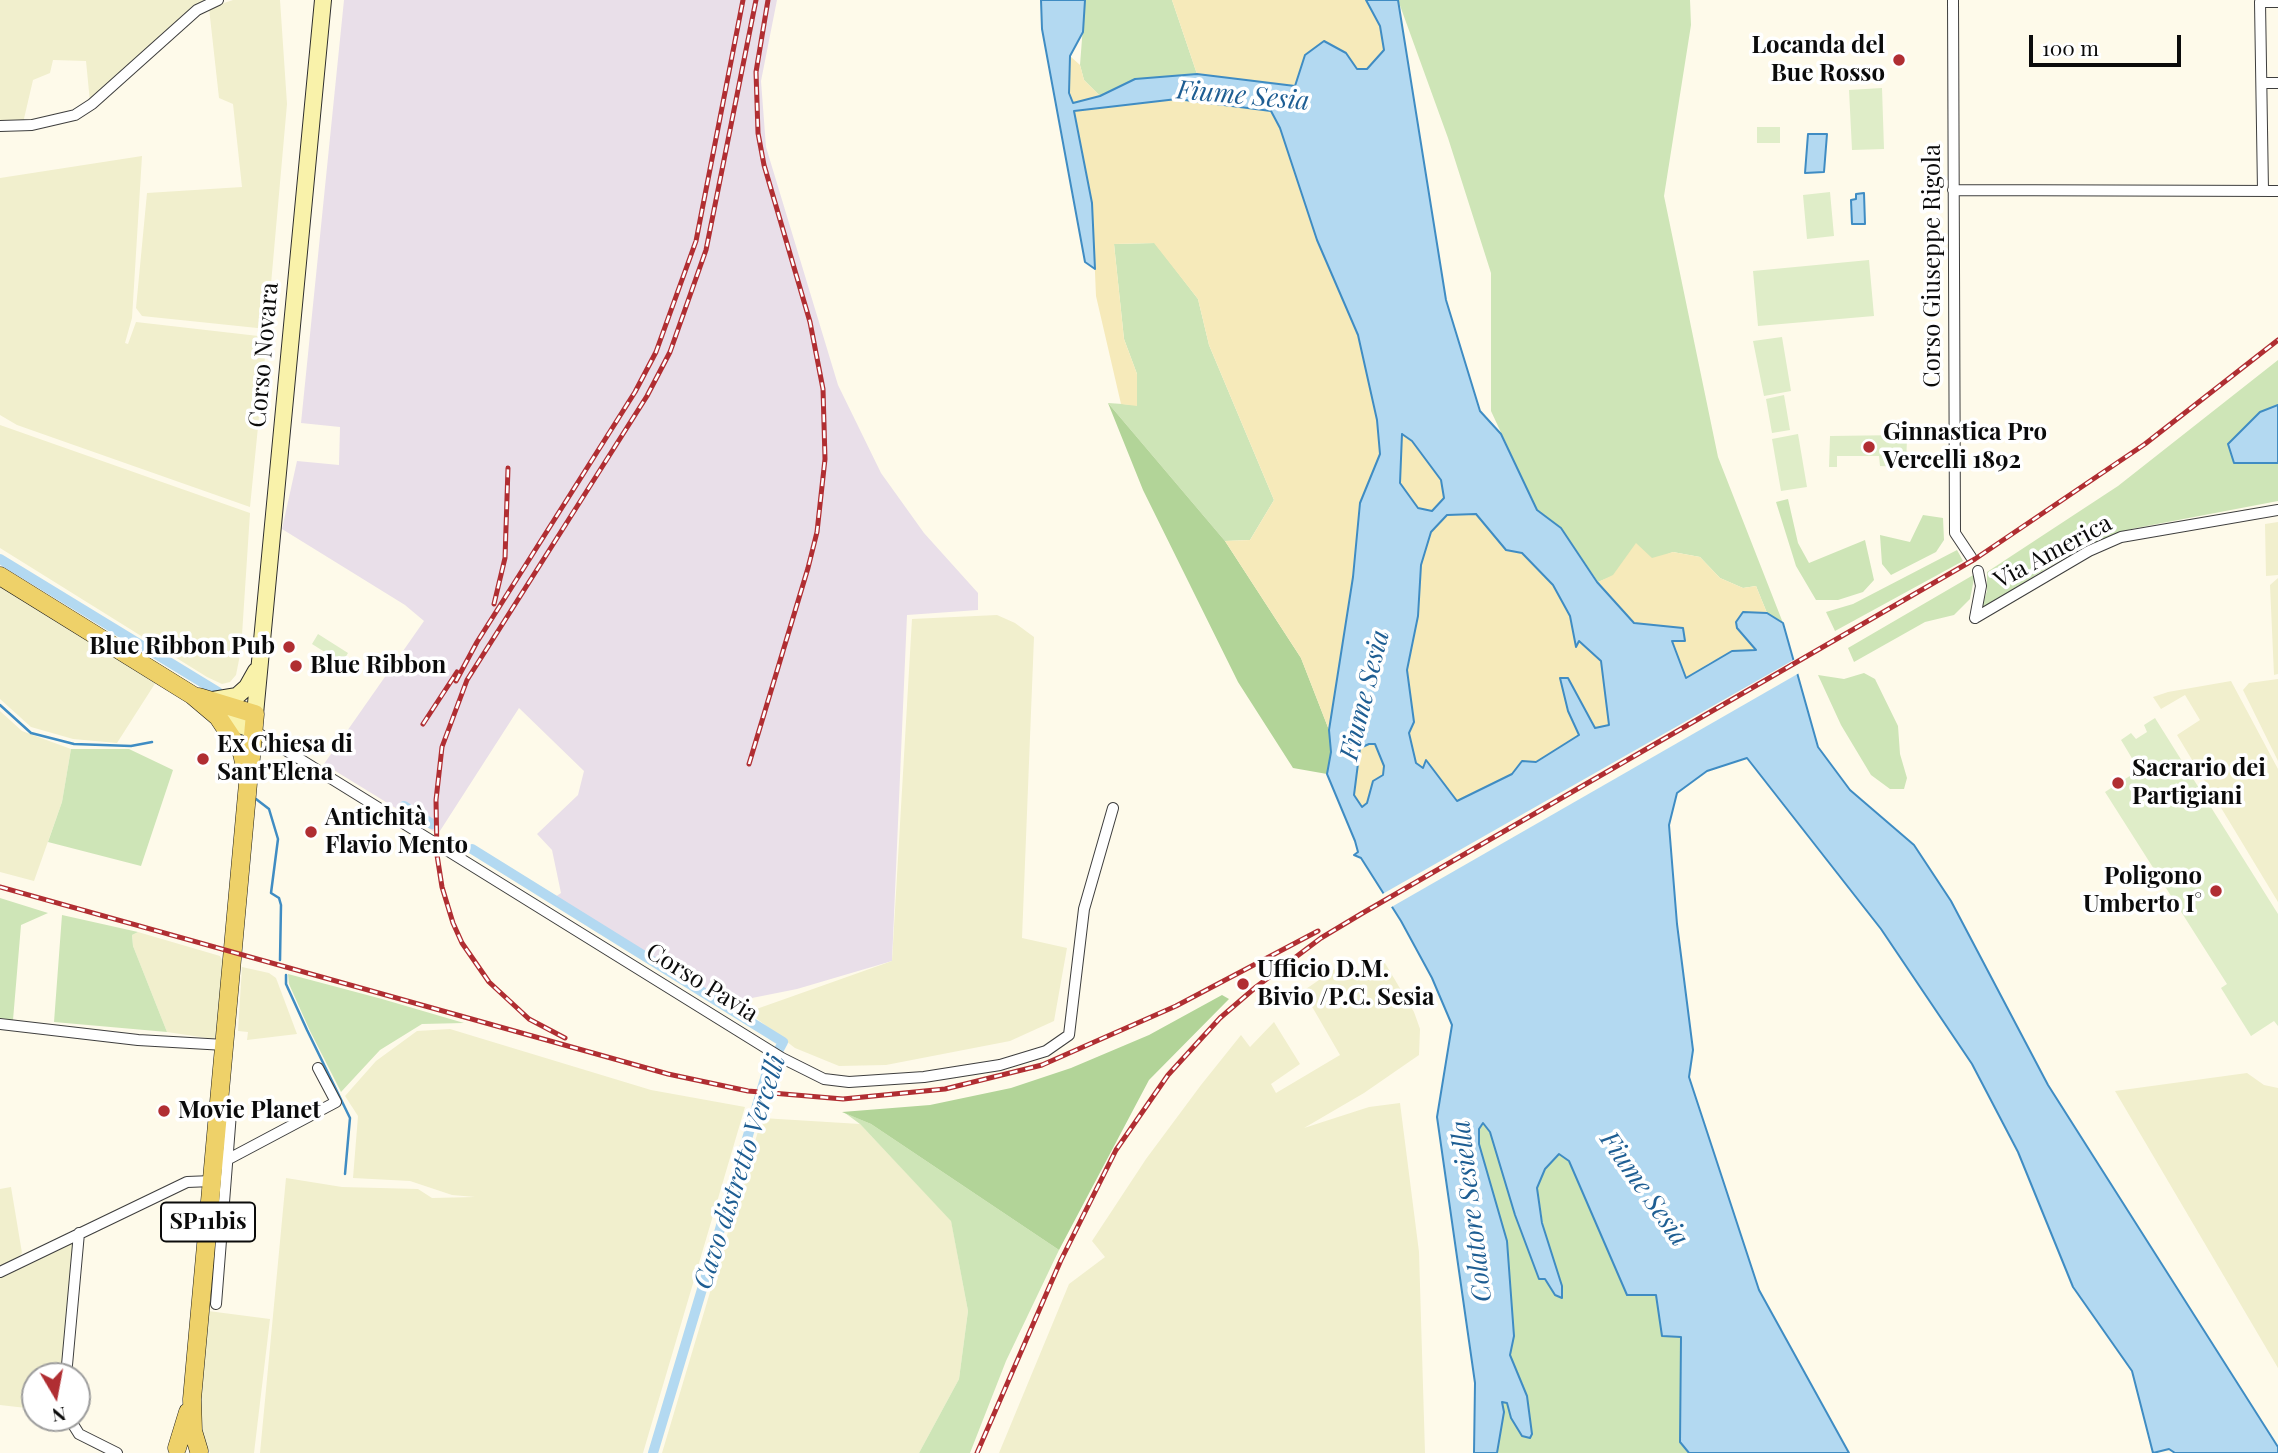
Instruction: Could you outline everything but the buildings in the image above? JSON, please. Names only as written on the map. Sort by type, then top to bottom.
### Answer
[{"type":"main road","name":"Corso Novara","points":[[248,783],[323,0]]},
{"type":"main road","points":[[0,576],[215,709],[254,722]]},
{"type":"main road","points":[[215,709],[247,687],[259,666]]},
{"type":"main road","points":[[215,709],[242,753],[248,783]]},
{"type":"main road","name":"SP11bis","points":[[191,1399],[172,1451],[200,1452],[193,1431],[191,1399],[217,1169],[248,783]]},
{"type":"street","points":[[0,126],[46,123],[75,115],[92,104],[197,10],[218,0]]},
{"type":"street","name":"Corso Giuseppe Rigola","points":[[1953,0],[1955,533],[1971,557]]},
{"type":"street","points":[[2263,191],[2260,2],[2278,2]]},
{"type":"street","points":[[2263,83],[2278,83]]},
{"type":"street","points":[[1953,190],[2278,191]]},
{"type":"street","name":"Via America","points":[[1978,571],[1980,586],[1975,618],[2089,551],[2121,537],[2278,510]]},
{"type":"street","name":"Corso Pavia","points":[[254,722],[777,1055],[824,1079],[890,1080],[1000,1065],[1027,1058],[1061,1042],[1069,1035],[1084,909],[1113,808]]},
{"type":"street","points":[[0,1024],[138,1040],[225,1045]]},
{"type":"street","points":[[0,1272],[217,1169],[336,1102],[318,1068]]},
{"type":"street","points":[[216,1304],[217,1169],[231,1113]]},
{"type":"street","points":[[67,1362],[79,1233]]},
{"type":"street","points":[[78,1432],[117,1453]]},
{"type":"shaded area","points":[[0,0],[205,0],[157,39],[90,102],[86,61],[53,60],[50,73],[33,80],[23,123],[0,122]]},
{"type":"shaded area","points":[[233,0],[280,0],[287,104],[267,329],[142,316],[136,308],[147,193],[242,187],[233,104],[219,98],[209,8]]},
{"type":"shaded area","points":[[344,0],[777,0],[761,81],[766,147],[838,385],[881,473],[924,533],[978,593],[978,610],[907,615],[892,961],[797,989],[727,1003],[555,897],[561,893],[552,850],[537,834],[578,795],[584,771],[519,708],[438,834],[324,764],[424,621],[405,605],[282,529],[297,461],[339,465],[340,427],[301,423]]},
{"type":"shaded area","points":[[142,156],[132,318],[125,343],[128,344],[136,322],[267,337],[250,507],[17,425],[0,415],[0,178]]},
{"type":"shaded area","points":[[0,425],[250,513],[241,650],[236,675],[230,682],[222,684],[207,677],[0,548]]},
{"type":"shaded area","points":[[2278,522],[2278,575],[2266,576],[2265,524]]},
{"type":"shaded area","points":[[2278,578],[2278,674],[2274,675],[2270,585]]},
{"type":"shaded area","points":[[0,584],[156,682],[117,743],[73,739],[31,727],[0,699]]},
{"type":"shaded area","points":[[997,615],[1015,623],[1034,637],[1022,938],[1067,948],[1054,1021],[1010,1041],[886,1065],[839,1066],[795,1048],[748,1012],[892,961],[912,619]]},
{"type":"shaded area","points":[[2278,679],[2278,761],[2243,690],[2249,683]]},
{"type":"shaded area","points":[[2231,681],[2278,769],[2278,902],[2177,735],[2200,720],[2185,695],[2161,709],[2153,697]]},
{"type":"shaded area","points":[[0,711],[22,731],[71,749],[62,802],[34,881],[0,872]]},
{"type":"shaded area","points":[[138,932],[220,956],[225,966],[220,1032],[214,1039],[167,1032],[133,946],[132,935]]},
{"type":"shaded area","points":[[1382,958],[1414,1012],[1420,1029],[1419,1055],[1364,1093],[1304,1128],[1369,1107],[1400,1103],[1419,1252],[1425,1453],[999,1453],[1069,1284],[1105,1257],[1092,1241],[1146,1159],[1201,1085],[1241,1035],[1250,1047],[1274,1022],[1300,1064],[1271,1084],[1276,1093],[1340,1055],[1303,991],[1335,969],[1340,974],[1347,970],[1352,976]]},
{"type":"shaded area","points":[[242,967],[269,973],[276,978],[297,1034],[247,1040],[248,1032],[238,1031]]},
{"type":"shaded area","points":[[450,1029],[651,1090],[745,1107],[643,1453],[260,1453],[286,1178],[342,1187],[418,1189],[432,1198],[475,1197],[452,1195],[410,1181],[353,1178],[358,1116],[345,1096],[376,1061],[417,1031]]},
{"type":"shaded area","points":[[2247,1073],[2264,1085],[2278,1088],[2278,1368],[2115,1091]]},
{"type":"shaded area","points":[[762,1118],[860,1124],[951,1220],[968,1311],[959,1379],[919,1453],[662,1453]]},
{"type":"shaded area","points":[[11,1187],[22,1253],[17,1259],[0,1267],[0,1189]]},
{"type":"shaded area","points":[[76,1239],[62,1362],[21,1362],[21,1407],[0,1405],[0,1277]]},
{"type":"shaded area","points":[[208,1311],[270,1319],[254,1453],[210,1453],[201,1433],[200,1395]]},
{"type":"green space","points":[[1085,0],[1172,0],[1197,74],[1135,79],[1100,96],[1084,80],[1080,65]]},
{"type":"green space","points":[[1398,0],[1690,0],[1691,25],[1664,196],[1718,457],[1783,623],[1767,613],[1756,586],[1743,588],[1720,578],[1700,557],[1673,552],[1598,582],[1561,528],[1537,510],[1491,411],[1491,273],[1448,138]]},
{"type":"green space","points":[[1882,88],[1884,149],[1852,150],[1849,90]]},
{"type":"green space","points":[[1757,127],[1780,127],[1780,143],[1757,143]]},
{"type":"green space","points":[[1830,192],[1834,236],[1807,239],[1803,195]]},
{"type":"green space","points":[[1155,243],[1198,299],[1209,345],[1274,500],[1250,540],[1225,541],[1108,403],[1137,405],[1137,374],[1124,339],[1114,244]]},
{"type":"green space","points":[[1869,260],[1874,316],[1758,326],[1753,271]]},
{"type":"green space","points":[[1782,337],[1791,391],[1764,396],[1753,341]]},
{"type":"green space","points":[[2278,360],[2278,501],[2131,529],[2057,562],[1981,609],[1987,591],[1987,572],[2118,486]]},
{"type":"green space","points":[[1784,395],[1790,430],[1772,433],[1766,399]]},
{"type":"green space","points":[[1108,403],[1225,541],[1301,658],[1329,730],[1331,752],[1327,774],[1293,768],[1238,682],[1143,490]]},
{"type":"green space","points":[[1798,434],[1807,487],[1781,491],[1772,439]]},
{"type":"green space","name":"Ginnastica Pro Vercelli 1892","points":[[1902,435],[1907,438],[1906,467],[1880,466],[1879,456],[1837,456],[1837,467],[1829,467],[1830,436]]},
{"type":"green space","points":[[1788,499],[1798,543],[1809,563],[1865,540],[1874,580],[1863,592],[1838,600],[1816,600],[1796,566],[1776,502]]},
{"type":"green space","points":[[1923,515],[1943,518],[1944,540],[1936,552],[1891,575],[1882,564],[1880,535],[1910,542]]},
{"type":"green space","points":[[1957,550],[1963,561],[1835,631],[1826,612],[1853,604]]},
{"type":"green space","points":[[1975,574],[1970,599],[1954,615],[1925,622],[1854,662],[1848,648]]},
{"type":"green space","points":[[318,634],[348,653],[342,663],[312,644]]},
{"type":"green space","points":[[1864,673],[1875,679],[1898,726],[1900,754],[1907,778],[1904,789],[1890,789],[1871,775],[1841,725],[1818,675],[1844,679]]},
{"type":"green space","name":"Poligono Umberto I°","points":[[2155,718],[2278,914],[2278,1026],[2274,1021],[2251,1036],[2221,988],[2227,984],[2105,792],[2139,770],[2121,740],[2131,733],[2136,739],[2147,732],[2144,725]]},
{"type":"green space","points":[[71,749],[129,749],[173,770],[141,866],[48,842],[62,802]]},
{"type":"green space","points":[[0,898],[48,913],[21,925],[13,1020],[0,1018]]},
{"type":"green space","points":[[62,915],[138,932],[132,935],[133,946],[167,1032],[54,1022]]},
{"type":"green space","points":[[288,974],[464,1023],[422,1024],[380,1050],[341,1092],[310,1031],[289,984]]},
{"type":"green space","points":[[1222,995],[1229,999],[1149,1080],[1059,1250],[871,1124],[842,1112],[930,1105],[1011,1088],[1071,1068],[1149,1035]]},
{"type":"green space","points":[[845,1113],[871,1124],[1059,1250],[1006,1361],[970,1453],[919,1453],[959,1379],[968,1311],[951,1221],[860,1124]]},
{"type":"green space","points":[[1483,1122],[1490,1132],[1515,1215],[1539,1279],[1545,1279],[1555,1295],[1537,1188],[1545,1169],[1559,1153],[1569,1161],[1627,1295],[1656,1295],[1662,1335],[1681,1336],[1680,1442],[1689,1453],[1497,1453],[1501,1402],[1507,1403],[1511,1418],[1527,1396],[1510,1355],[1514,1336],[1507,1241],[1479,1144],[1479,1129]]},
{"type":"sand","points":[[1172,0],[1366,0],[1380,26],[1384,50],[1367,69],[1357,69],[1346,53],[1305,55],[1295,86],[1197,74]]},
{"type":"sand","points":[[1070,56],[1080,65],[1084,80],[1100,96],[1073,103],[1069,93]]},
{"type":"sand","points":[[1177,99],[1271,111],[1280,128],[1317,240],[1358,335],[1377,420],[1380,454],[1360,503],[1353,577],[1329,730],[1301,658],[1225,541],[1250,540],[1274,500],[1209,345],[1198,299],[1154,243],[1114,244],[1124,339],[1137,374],[1137,406],[1121,404],[1096,296],[1092,203],[1073,111]]},
{"type":"sand","points":[[1402,434],[1412,441],[1441,480],[1444,498],[1432,511],[1418,508],[1400,483]]},
{"type":"sand","points":[[1476,514],[1506,550],[1522,553],[1553,585],[1570,616],[1576,645],[1578,641],[1601,661],[1610,726],[1595,729],[1568,678],[1568,711],[1579,735],[1536,762],[1522,761],[1512,774],[1457,801],[1426,761],[1424,768],[1416,763],[1409,733],[1414,722],[1407,670],[1418,616],[1421,565],[1431,532],[1447,515]]},
{"type":"sand","points":[[1636,543],[1652,558],[1673,552],[1700,557],[1720,578],[1743,588],[1756,586],[1767,613],[1743,612],[1741,634],[1757,651],[1711,662],[1686,678],[1672,640],[1683,628],[1634,623],[1598,582],[1613,575]]},
{"type":"sand","points":[[1375,744],[1384,766],[1383,775],[1373,781],[1367,803],[1362,807],[1354,795],[1360,748]]},
{"type":"water","points":[[1041,0],[1085,0],[1083,32],[1070,56],[1069,93],[1073,103],[1100,96],[1135,79],[1197,74],[1295,86],[1305,55],[1324,41],[1346,53],[1357,69],[1367,69],[1384,50],[1380,26],[1366,0],[1398,0],[1446,300],[1480,411],[1501,434],[1537,510],[1561,528],[1597,582],[1634,623],[1683,628],[1685,641],[1672,641],[1686,678],[1732,651],[1756,650],[1737,628],[1736,622],[1743,612],[1767,613],[1783,623],[1818,747],[1850,790],[1914,845],[1951,901],[2048,1085],[2278,1447],[2278,1453],[2175,1453],[2169,1449],[2153,1453],[2132,1371],[2073,1287],[2018,1152],[1972,1064],[1881,929],[1747,758],[1707,771],[1677,793],[1669,825],[1677,924],[1693,1050],[1689,1077],[1759,1290],[1849,1453],[1689,1453],[1680,1442],[1681,1337],[1662,1336],[1656,1295],[1627,1295],[1569,1161],[1559,1154],[1545,1169],[1537,1188],[1542,1223],[1562,1286],[1562,1298],[1555,1295],[1545,1279],[1539,1279],[1515,1215],[1490,1132],[1483,1123],[1479,1129],[1479,1144],[1507,1241],[1514,1336],[1510,1355],[1527,1396],[1532,1434],[1530,1438],[1522,1436],[1511,1418],[1507,1403],[1502,1402],[1504,1412],[1497,1453],[1474,1453],[1475,1383],[1437,1117],[1452,1025],[1432,978],[1401,921],[1361,858],[1354,855],[1358,852],[1355,841],[1327,774],[1331,752],[1329,730],[1353,577],[1360,503],[1380,454],[1377,420],[1358,335],[1317,240],[1280,128],[1271,111],[1177,99],[1074,111],[1092,203],[1095,269],[1085,262],[1042,29]],"holes":[[[1402,434],[1412,441],[1441,480],[1444,498],[1432,511],[1418,508],[1400,483]],[[1476,514],[1506,550],[1522,553],[1553,585],[1570,616],[1576,647],[1579,641],[1601,661],[1609,725],[1595,728],[1568,678],[1560,678],[1568,711],[1579,735],[1536,762],[1522,761],[1512,774],[1457,801],[1426,760],[1423,768],[1416,763],[1409,733],[1414,722],[1407,670],[1418,616],[1421,565],[1431,532],[1447,515]],[[1375,744],[1384,766],[1383,775],[1373,781],[1367,803],[1362,807],[1354,795],[1360,748]]]},
{"type":"water","points":[[1808,134],[1827,134],[1824,172],[1805,173]]},
{"type":"water","points":[[1864,193],[1865,224],[1852,224],[1851,200],[1856,199],[1856,194]]},
{"type":"water","points":[[2278,405],[2278,463],[2234,463],[2228,444],[2260,412]]},
{"type":"pier","points":[[1797,658],[1801,672],[1388,909],[1379,896]]},
{"type":"waterway","name":"Cavo distretto Vercelli","points":[[0,559],[218,692]]},
{"type":"waterway","points":[[0,705],[31,733],[74,744],[131,746],[152,742]]},
{"type":"waterway","points":[[256,799],[269,809],[278,839],[271,893],[279,898],[281,905],[280,960]]},
{"type":"waterway","name":"Cavo distretto Vercelli","points":[[404,806],[432,824]]},
{"type":"waterway","name":"Cavo distretto Vercelli","points":[[472,849],[783,1042],[767,1072],[653,1453]]},
{"type":"waterway","points":[[286,975],[286,984],[350,1118],[345,1174]]},
{"type":"railway","points":[[456,681],[477,642],[635,392],[656,352],[696,241],[743,0]]},
{"type":"railway","points":[[565,1038],[529,1019],[489,982],[462,943],[453,923],[442,887],[437,855],[436,800],[442,747],[467,680],[647,396],[670,352],[706,250],[756,0]]},
{"type":"railway","points":[[749,764],[817,532],[825,459],[823,389],[810,322],[764,165],[758,133],[756,72],[768,0]]},
{"type":"railway","points":[[977,1453],[1061,1260],[1116,1150],[1168,1075],[1220,1018],[1256,987],[1321,938],[1361,914],[1975,559],[2145,444],[2278,340]]},
{"type":"railway","points":[[494,604],[505,558],[508,468]]},
{"type":"railway","points":[[423,724],[457,672]]},
{"type":"railway","points":[[0,887],[668,1074],[748,1091],[843,1099],[945,1089],[1042,1065],[1176,1006],[1318,931]]},
{"type":"place","name":"Locanda del Bue Rosso","points":[[1899,60]]},
{"type":"place","name":"Ginnastica Pro Vercelli 1892","points":[[1869,447]]},
{"type":"place","name":"Blue Ribbon Pub","points":[[289,647]]},
{"type":"place","name":"Blue Ribbon","points":[[296,666]]},
{"type":"place","name":"Ex Chiesa di Sant'Elena","points":[[203,759]]},
{"type":"place","name":"Sacrario dei Partigiani","points":[[2118,783]]},
{"type":"place","name":"Antichità Flavio Mento","points":[[311,832]]},
{"type":"place","name":"Poligono Umberto I°","points":[[2216,891]]},
{"type":"place","name":"Ufficio D.M. Bivio /P.C. Sesia","points":[[1243,984]]},
{"type":"place","name":"Movie Planet","points":[[164,1111]]},
{"type":"water label","name":"Fiume Sesia","points":[[1243,96]]},
{"type":"water label","name":"Fiume Sesia","points":[[1365,695]]},
{"type":"water label","name":"Fiume Sesia","points":[[1644,1189]]},
{"type":"water label","name":"Colatore Sesiella","points":[[1472,1211]]}]
